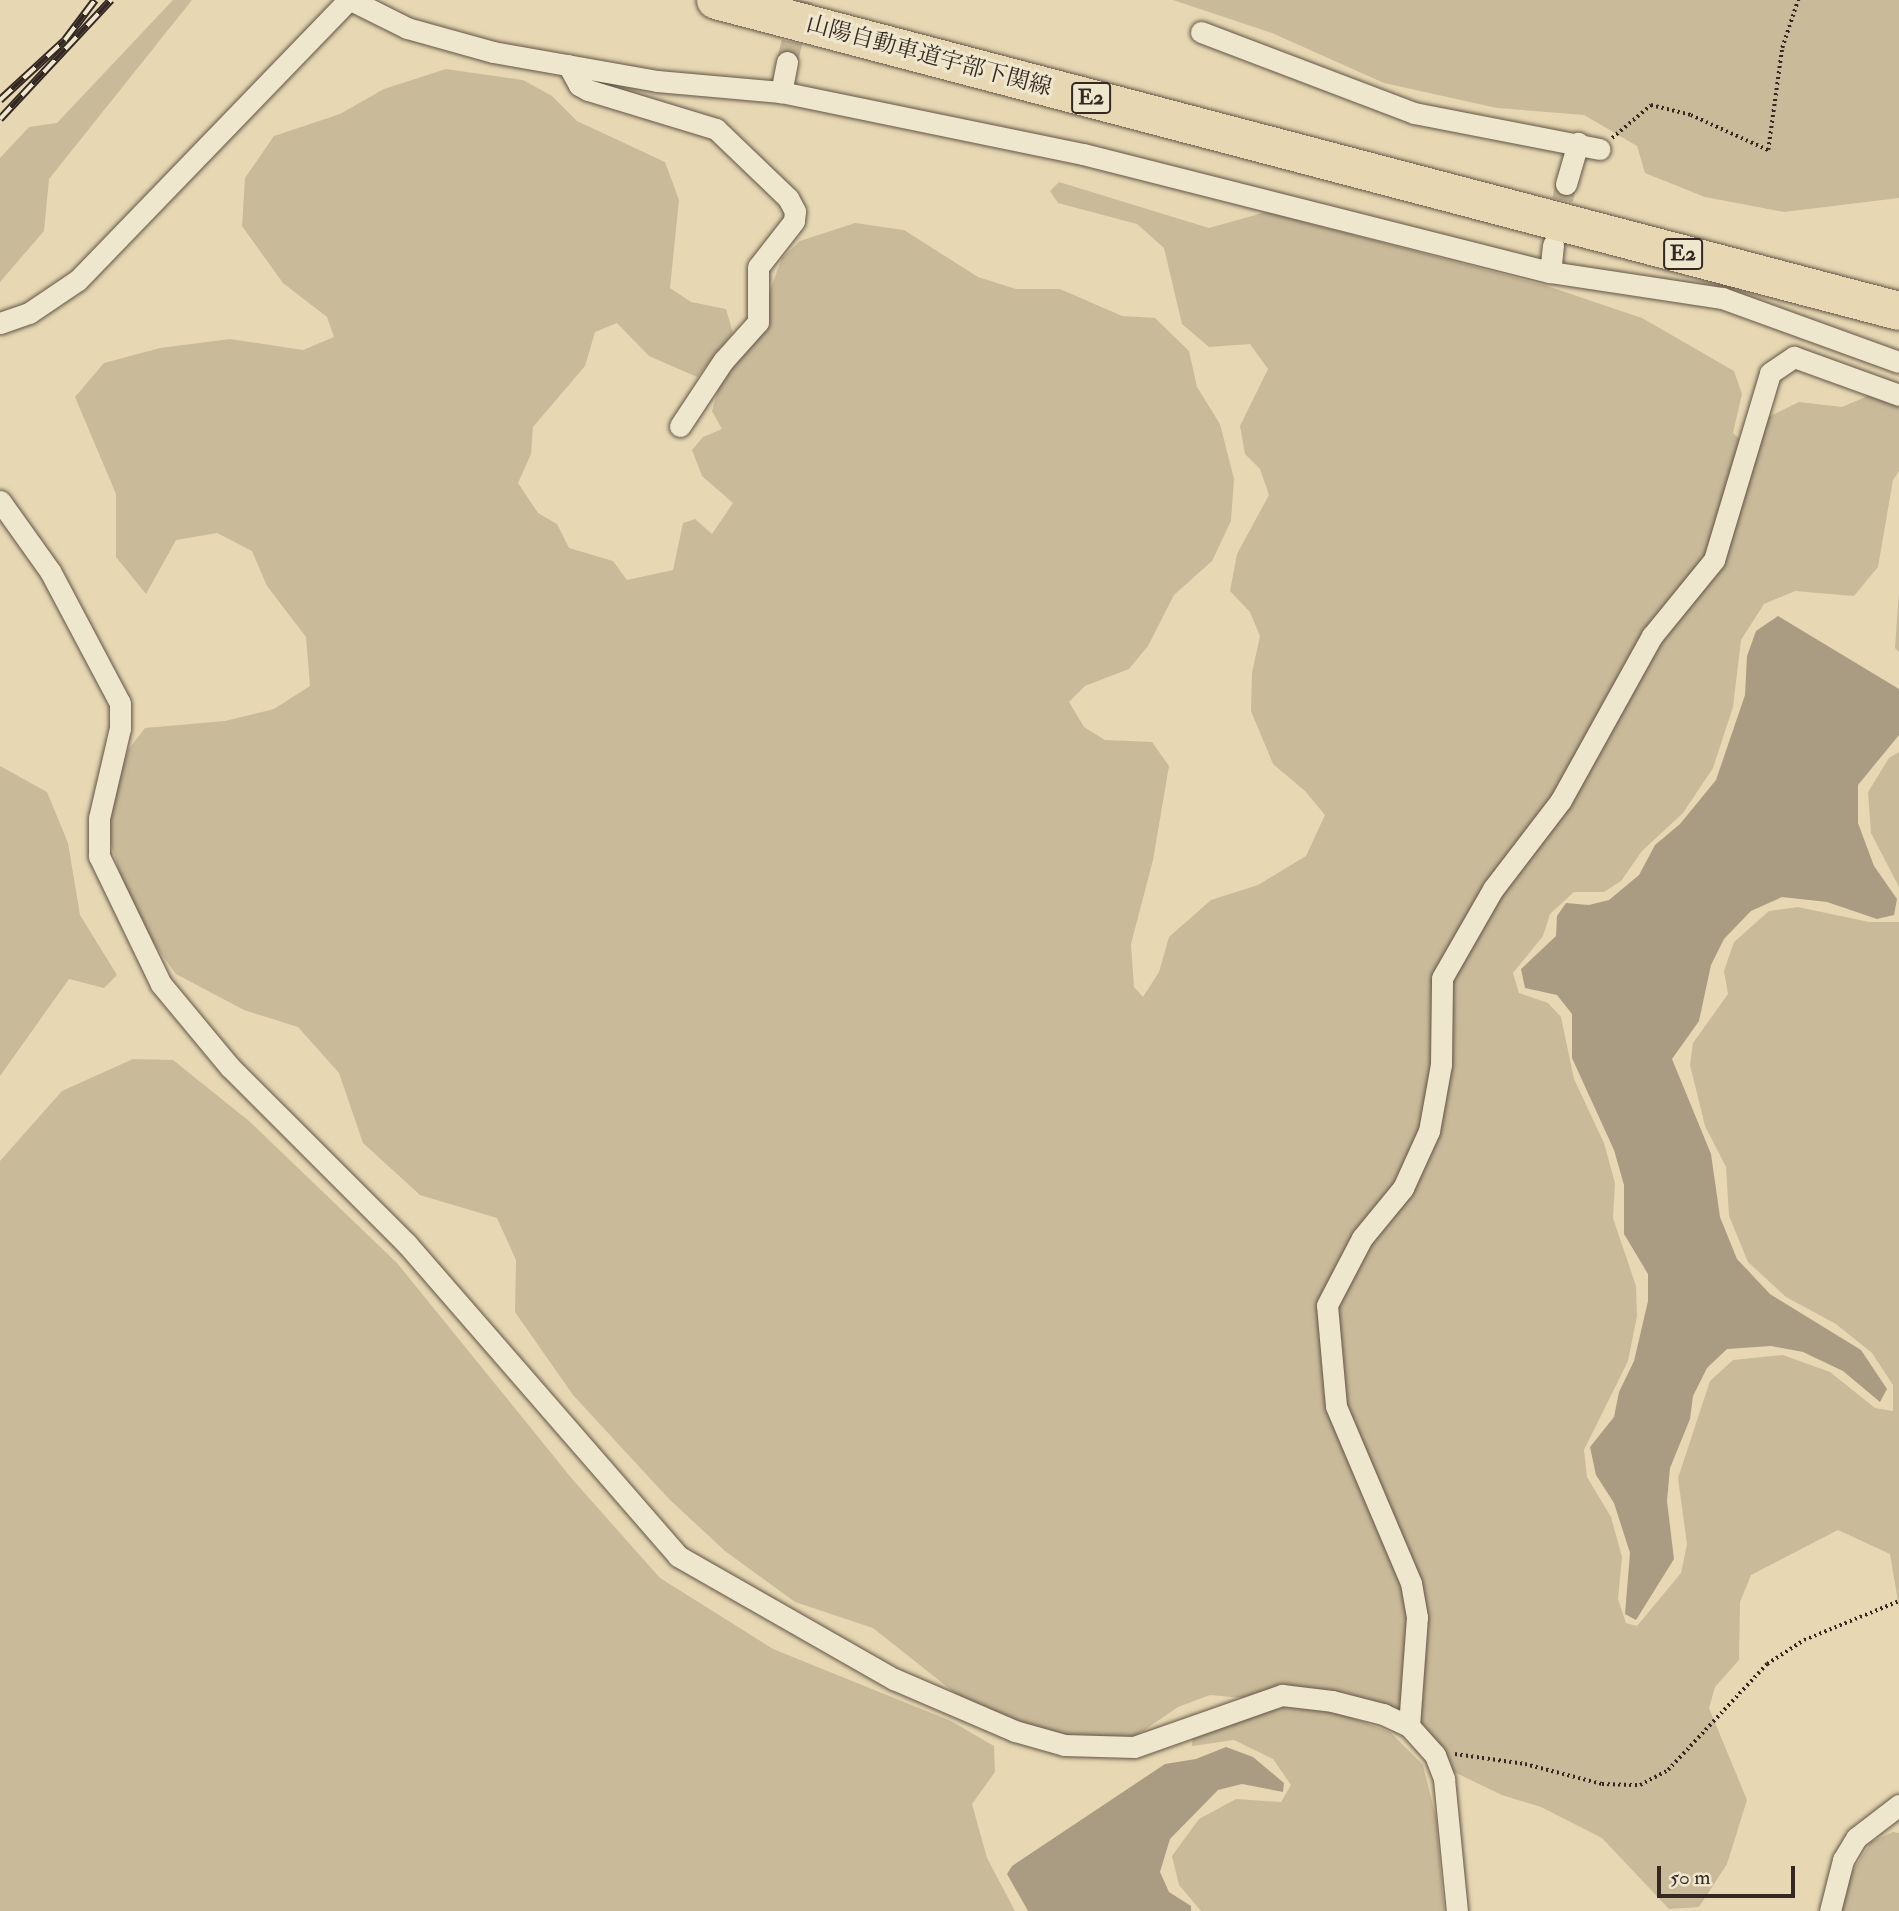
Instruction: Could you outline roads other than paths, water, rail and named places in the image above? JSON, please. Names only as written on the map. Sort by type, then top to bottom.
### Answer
[{"type":"highway","name":"山陽自動車道宇部下関線","points":[[716,0],[1899,311]]},
{"type":"highway","name":"山陽自動車道宇部下関線","points":[[799,0],[1466,196]]},
{"type":"street","points":[[0,323],[29,313],[78,280],[349,0],[369,12],[442,39],[657,81],[781,92],[1083,154],[1550,272],[1722,298],[1899,362]]},
{"type":"street","points":[[1201,32],[1359,96],[1414,113],[1600,149]]},
{"type":"street","points":[[781,92],[786,62]]},
{"type":"street","points":[[568,65],[579,85],[588,90],[716,129],[788,198],[795,211],[794,221],[758,267],[758,322],[723,361],[680,426]]},
{"type":"street","points":[[1566,184],[1578,143]]},
{"type":"street","points":[[1550,272],[1553,245]]},
{"type":"street","points":[[1409,1726],[1417,1617],[1411,1583],[1336,1406],[1327,1305],[1362,1238],[1403,1188],[1429,1130],[1441,1064],[1442,978],[1493,889],[1561,800],[1652,636],[1714,560],[1770,373],[1794,357],[1899,395]]},
{"type":"street","points":[[0,501],[50,571],[120,703],[120,728],[99,818],[99,856],[161,984],[230,1067],[415,1253],[678,1556],[894,1679],[1015,1731],[1064,1745],[1134,1747],[1282,1695],[1332,1701],[1409,1726],[1435,1755],[1444,1779],[1457,1911]]},
{"type":"street","points":[[1830,1911],[1843,1860],[1856,1838],[1899,1805]]},
{"type":"tunnel","points":[[787,62],[802,0]]},
{"type":"tunnel","points":[[1556,230],[1566,184]]},
{"type":"railway","points":[[0,100],[65,40],[95,0]]},
{"type":"railway","points":[[0,119],[111,0]]}]
